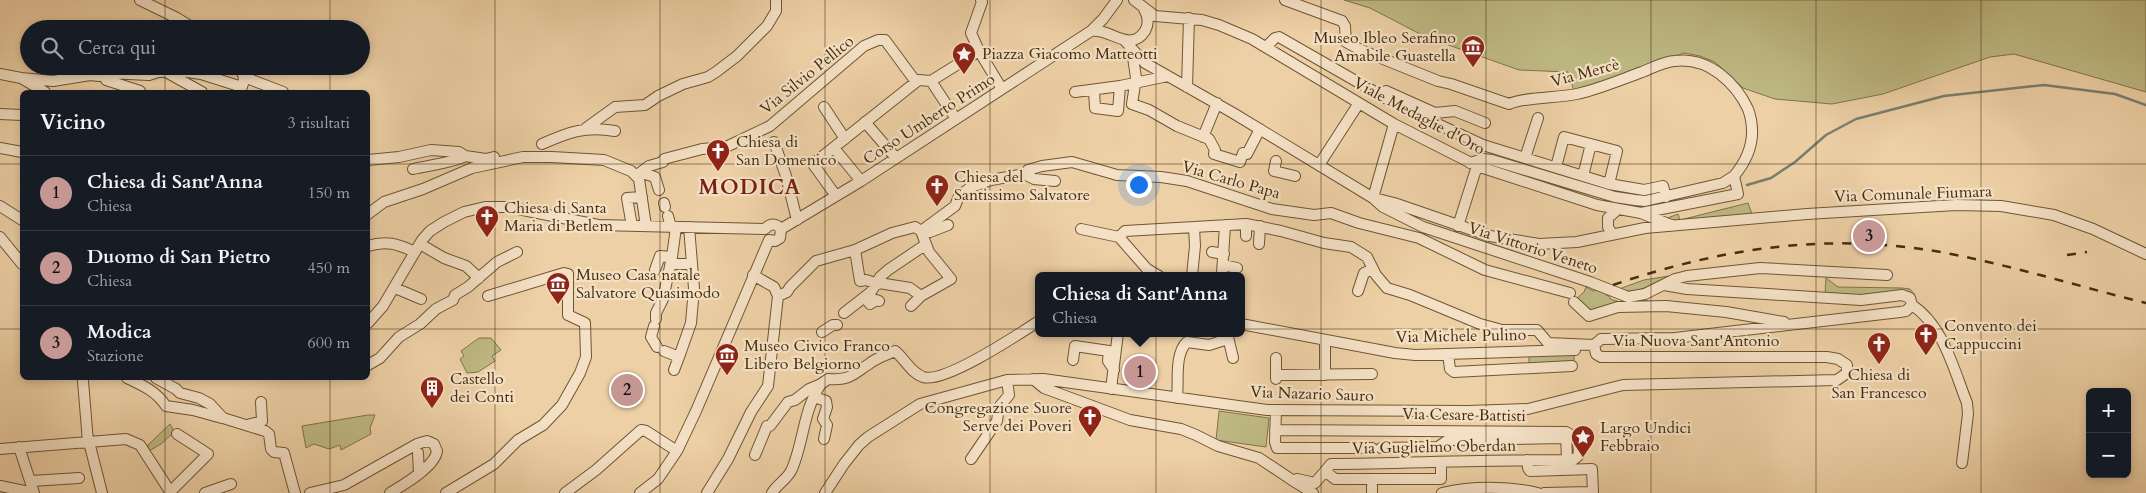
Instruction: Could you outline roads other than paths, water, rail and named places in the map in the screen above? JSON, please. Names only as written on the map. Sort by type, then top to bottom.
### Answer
[{"type":"street","points":[[140,0],[180,20]]},
{"type":"street","points":[[370,160],[399,157],[431,150],[459,152],[465,156],[486,159],[539,148],[586,128],[615,107],[644,104],[675,88],[708,77],[737,56],[767,26],[776,11],[776,0]]},
{"type":"street","points":[[980,0],[982,2],[971,33],[977,47],[1002,89]]},
{"type":"street","points":[[1115,37],[1110,32],[1107,21],[1113,5],[1131,0],[1144,9],[1148,24],[1144,33],[1128,45]]},
{"type":"street","name":"Via Mercè","points":[[1286,0],[1342,21],[1345,26],[1346,42],[1360,50],[1438,81],[1509,104],[1518,100],[1577,94],[1673,61],[1696,62],[1716,71],[1730,82],[1743,100],[1752,122],[1752,134],[1745,163],[1734,176]]},
{"type":"street","name":"Corso Umberto Primo","points":[[781,229],[861,181],[1091,31],[1113,5]]},
{"type":"street","name":"Viale Medaglie d'Oro","points":[[1144,9],[1155,16],[1189,18],[1219,25],[1266,47],[1394,124],[1474,164],[1597,205],[1647,219]]},
{"type":"street","points":[[1187,86],[1189,18]]},
{"type":"street","points":[[1091,31],[1100,30],[1128,45],[1136,78],[1132,104],[1149,110],[1177,126],[1210,139],[1215,150],[1214,154],[1240,162],[1242,153],[1247,154],[1260,129]]},
{"type":"street","points":[[1266,47],[1275,38],[1279,37],[1383,97],[1483,146],[1610,184],[1644,190],[1663,186],[1666,197]]},
{"type":"street","name":"Via Silvio Pellico","points":[[639,174],[649,166],[663,162],[664,159],[702,149],[726,147],[770,126],[864,46],[878,40],[886,40],[918,81]]},
{"type":"street","name":"Via Vittorio Veneto","points":[[1128,45],[1145,63],[1282,142],[1373,198],[1389,210],[1423,227],[1590,282],[1621,295],[1636,296],[1675,279],[1687,276],[1760,268],[1887,275]]},
{"type":"street","points":[[836,196],[813,164],[918,81],[931,81],[977,47]]},
{"type":"street","points":[[0,74],[21,78],[53,80],[104,75],[106,80],[137,90]]},
{"type":"street","points":[[170,75],[198,90]]},
{"type":"street","points":[[207,75],[216,80],[269,90]]},
{"type":"street","points":[[1075,92],[1094,91],[1168,76]]},
{"type":"street","points":[[21,78],[42,90]]},
{"type":"street","points":[[931,81],[956,119]]},
{"type":"street","points":[[1094,91],[1095,108],[1118,111],[1120,86]]},
{"type":"street","points":[[1319,165],[1372,91]]},
{"type":"street","points":[[1383,97],[1386,92],[1435,113],[1454,111],[1485,123]]},
{"type":"street","points":[[1203,137],[1217,103]]},
{"type":"street","points":[[824,107],[845,139]]},
{"type":"street","points":[[0,114],[20,115]]},
{"type":"street","points":[[1525,158],[1538,118]]},
{"type":"street","points":[[865,122],[896,158]]},
{"type":"street","points":[[1373,198],[1394,124]]},
{"type":"street","points":[[586,128],[615,131]]},
{"type":"street","points":[[1556,167],[1564,137],[1618,152],[1610,184]]},
{"type":"street","points":[[774,142],[786,176],[797,220]]},
{"type":"street","points":[[1282,142],[1274,171],[1295,176]]},
{"type":"street","points":[[1583,176],[1591,144]]},
{"type":"street","points":[[0,148],[20,152]]},
{"type":"street","points":[[539,148],[564,158]]},
{"type":"street","points":[[834,148],[861,181]]},
{"type":"street","points":[[413,170],[444,161],[460,160],[465,156]]},
{"type":"street","points":[[370,212],[384,202],[423,189],[472,168],[526,157],[604,160],[639,174],[655,177],[659,190]]},
{"type":"street","points":[[1458,226],[1474,164],[1483,159],[1492,160],[1615,197],[1645,201],[1723,183],[1734,176],[1738,194],[1670,209],[1647,219],[1645,201]]},
{"type":"street","name":"Via Carlo Papa","points":[[921,231],[955,206],[959,196],[970,187],[991,180],[1024,174],[1028,170],[1042,166],[1072,162],[1117,175],[1161,177],[1187,181],[1272,209],[1307,214],[1331,212],[1359,222],[1406,234],[1419,238],[1485,270],[1572,297],[1588,316],[1618,307],[1666,306],[1782,320],[1787,324]]},
{"type":"street","points":[[639,174],[646,226]]},
{"type":"street","points":[[1024,174],[1034,179],[1055,181]]},
{"type":"street","points":[[632,226],[627,198],[642,195]]},
{"type":"street","name":"Via Vittorio Veneto","points":[[1373,198],[1394,203],[1458,226],[1522,243],[1561,244],[1598,238],[1647,219]]},
{"type":"street","name":"Via Comunale Fiumara","points":[[1647,219],[1673,226],[1956,205],[2001,206],[2054,216],[2093,229],[2146,254]]},
{"type":"street","points":[[0,206],[20,219]]},
{"type":"street","points":[[370,320],[383,306],[418,248],[430,232],[444,222],[464,212],[485,207],[507,207],[598,225],[632,226],[646,226],[669,216]]},
{"type":"street","points":[[1612,234],[1608,227],[1608,218],[1617,210]]},
{"type":"street","points":[[669,216],[689,227],[765,229],[771,224],[779,226],[781,229],[780,238],[775,241],[769,240],[765,235],[765,229]]},
{"type":"street","points":[[669,216],[672,260],[663,299],[651,337],[661,349],[679,357]]},
{"type":"street","points":[[1246,224],[1246,236]]},
{"type":"street","points":[[1119,237],[1125,231],[1246,224],[1324,243],[1351,247],[1366,257],[1387,288],[1410,295],[1480,324],[1502,330],[1537,330],[1548,343],[1594,347]]},
{"type":"street","points":[[778,296],[786,292],[816,261],[855,250],[875,239],[915,226],[921,231],[930,232],[948,225]]},
{"type":"street","points":[[1225,225],[1222,270],[1237,268]]},
{"type":"street","points":[[1259,244],[1260,226]]},
{"type":"street","points":[[674,370],[691,323],[694,288],[689,227]]},
{"type":"street","points":[[1419,238],[1423,227]]},
{"type":"street","points":[[1192,272],[1195,246],[1194,228]]},
{"type":"street","points":[[1081,229],[1119,237],[1152,272]]},
{"type":"street","points":[[911,306],[921,296],[951,279],[929,252],[921,231]]},
{"type":"street","points":[[0,237],[20,262]]},
{"type":"street","points":[[640,493],[658,479],[677,451],[769,240]]},
{"type":"street","points":[[370,245],[381,242],[418,248],[466,266],[479,278]]},
{"type":"street","points":[[844,313],[864,298],[878,284],[880,278],[888,270],[925,245]]},
{"type":"street","points":[[855,250],[860,281],[866,280],[878,284],[910,288],[921,296]]},
{"type":"street","points":[[370,364],[380,358],[394,342],[420,324],[436,308],[453,300],[455,294],[479,278],[497,262],[517,252]]},
{"type":"street","points":[[1212,252],[1224,254]]},
{"type":"street","points":[[655,270],[660,256],[692,264]]},
{"type":"street","points":[[1358,291],[1364,273],[1373,269]]},
{"type":"street","points":[[446,493],[494,464],[518,440],[543,425],[554,415],[562,405],[580,373],[586,357],[587,327],[585,323],[568,314],[568,274],[564,273],[488,296]]},
{"type":"street","points":[[707,493],[728,459],[751,412],[768,386],[778,296],[774,287],[753,275]]},
{"type":"street","points":[[1664,285],[1687,289],[1861,300],[1902,295],[1910,298],[1912,306],[1926,318],[1939,336],[1967,403],[1968,414],[1962,462]]},
{"type":"street","points":[[395,288],[421,299]]},
{"type":"street","points":[[864,298],[870,304],[876,300],[879,301]]},
{"type":"street","name":"Via Nuova Sant'Antonio","points":[[1468,411],[1528,409],[1623,385],[1837,380],[1847,374],[1848,369],[1844,361],[1827,357],[1601,357],[1594,347],[1601,339],[1675,338],[1900,312],[1906,311],[1912,306]]},
{"type":"street","points":[[755,455],[767,426],[770,426],[788,402],[795,400],[809,389],[828,379],[837,380],[857,374],[869,363],[895,351],[916,373],[930,378],[970,362],[1035,323]]},
{"type":"street","points":[[822,332],[833,325],[837,325]]},
{"type":"street","name":"Via Michele Pulino","points":[[1245,325],[1394,354],[1448,354],[1594,347]]},
{"type":"street","points":[[1111,389],[1118,337]]},
{"type":"street","points":[[1178,398],[1180,360],[1184,344],[1187,342],[1208,345],[1228,338],[1233,358]]},
{"type":"street","points":[[1325,340],[1325,374]]},
{"type":"street","points":[[1073,360],[1075,346],[1109,351],[1108,362],[1114,370]]},
{"type":"street","points":[[1448,354],[1450,368],[1454,372],[1572,366]]},
{"type":"street","points":[[1276,358],[1276,377],[1372,374]]},
{"type":"street","points":[[1032,378],[1044,388],[1130,420],[1181,430],[1218,446],[1260,458],[1295,482],[1297,479],[1314,488],[1325,470],[1335,479],[1372,481],[1441,479],[1443,463]]},
{"type":"street","name":"Via Nazario Sauro","points":[[825,493],[859,445],[905,413],[928,400],[1007,380],[1032,378],[1276,410],[1468,411]]},
{"type":"street","points":[[132,380],[160,397],[166,406],[193,410],[266,431],[269,434],[270,449],[274,452],[284,453],[295,493]]},
{"type":"street","points":[[160,380],[180,393],[199,398],[210,404],[223,418]]},
{"type":"street","points":[[971,459],[997,420],[999,407],[1009,395],[1007,380]]},
{"type":"street","points":[[83,381],[89,442],[102,493]]},
{"type":"street","points":[[772,492],[792,472],[801,441],[803,424],[821,384]]},
{"type":"street","points":[[814,397],[826,401],[827,407],[823,419],[826,425],[824,438]]},
{"type":"street","points":[[246,426],[262,421],[261,402]]},
{"type":"street","points":[[1276,410],[1275,430],[1278,448],[1438,448],[1448,440],[1564,435]]},
{"type":"street","points":[[1468,411],[1469,430]]},
{"type":"street","points":[[565,493],[596,470],[641,430],[646,431],[677,451]]},
{"type":"street","name":"Via Cesare Battisti","points":[[1275,430],[1469,430],[1564,435]]},
{"type":"street","points":[[0,449],[126,439],[140,445],[167,493],[208,454],[177,434]]},
{"type":"street","name":"Via Guglielmo Oberdan","points":[[1325,470],[1330,464],[1564,460],[1564,435]]},
{"type":"street","points":[[310,493],[344,485],[396,454],[424,441],[431,442],[436,447],[437,454],[434,459],[419,474],[390,493]]},
{"type":"street","points":[[0,486],[34,493],[18,447]]},
{"type":"street","points":[[1414,448],[1414,464]]},
{"type":"street","points":[[418,453],[419,474]]},
{"type":"street","points":[[1527,460],[1530,471],[1592,469],[1593,492],[1544,493]]},
{"type":"street","points":[[1443,463],[1443,493],[1461,490],[1521,489],[1538,493]]},
{"type":"street","points":[[460,493],[474,481],[479,473]]},
{"type":"street","points":[[31,481],[80,478]]},
{"type":"street","points":[[205,493],[231,484]]},
{"type":"waterway","points":[[1747,185],[1771,178],[1795,162],[1826,135],[1856,119],[1944,96],[2044,85],[2115,94],[2146,105]]},
{"type":"railway","points":[[1613,285],[1696,261],[1738,252],[1822,244],[1864,244],[1907,247],[1976,259],[2146,303]]},
{"type":"railway","points":[[2067,255],[2087,252]]},
{"type":"place","name":"Museo Ibleo Serafino Amabile Guastella","points":[[1473,68]]},
{"type":"place","name":"Piazza Giacomo Matteotti","points":[[964,75]]},
{"type":"place","name":"Chiesa di San Domenico","points":[[718,172]]},
{"type":"place","name":"Chiesa del Santissimo Salvatore","points":[[937,207]]},
{"type":"place","name":"Modica","points":[[1869,236]]},
{"type":"place","name":"Chiesa di Santa Maria di Betlem","points":[[487,238]]},
{"type":"place","name":"Museo Casa natale Salvatore Quasimodo","points":[[558,305]]},
{"type":"place","name":"Convento dei Cappuccini","points":[[1926,356]]},
{"type":"place","name":"Chiesa di San Francesco","points":[[1879,365]]},
{"type":"place","name":"Chiesa di Sant'Anna","points":[[1140,372]]},
{"type":"place","name":"Museo Civico Franco Libero Belgiorno","points":[[727,376]]},
{"type":"place","name":"Duomo di San Pietro","points":[[627,390]]},
{"type":"place","name":"Castello dei Conti","points":[[432,409]]},
{"type":"place","name":"Congregazione Suore Serve dei Poveri","points":[[1090,438]]},
{"type":"place","name":"Largo Undici Febbraio","points":[[1583,458]]},
{"type":"district","name":"MODICA","points":[[750,187]]}]
